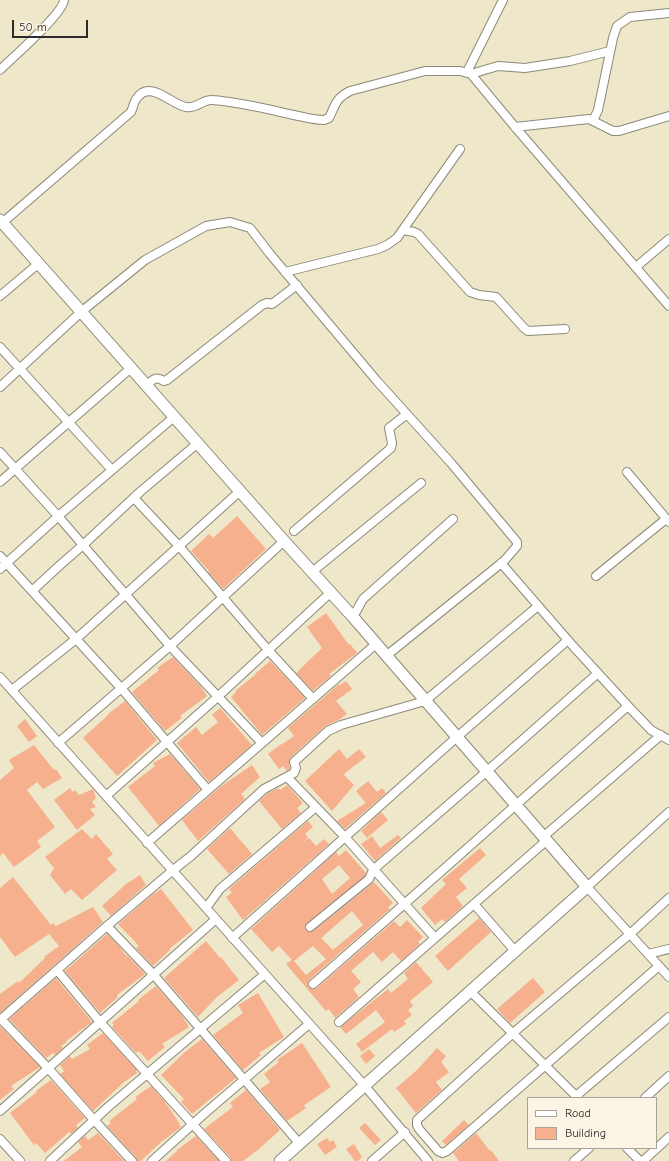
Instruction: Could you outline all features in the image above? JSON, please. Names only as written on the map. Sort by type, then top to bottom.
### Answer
[{"type":"street","points":[[0,70],[44,28],[60,10],[64,0]]},
{"type":"street","points":[[469,73],[503,0]]},
{"type":"street","points":[[593,121],[598,110],[610,51],[617,26],[622,21],[630,17],[669,13]]},
{"type":"street","points":[[610,51],[570,61],[525,68],[498,66],[469,73],[460,71],[425,72],[350,91],[336,101],[329,118],[324,120],[230,102],[210,100],[195,107],[186,107],[158,92],[150,91],[142,93],[137,98],[131,112],[1,222],[330,593],[353,617],[544,839],[669,977]]},
{"type":"street","points":[[469,73],[669,306]]},
{"type":"street","points":[[515,127],[589,119],[613,131],[619,131],[669,116]]},
{"type":"street","points":[[285,272],[378,249],[397,238],[460,149]]},
{"type":"street","points":[[0,387],[81,312],[144,260],[206,226],[230,222],[250,228],[377,381],[450,463],[517,542],[517,546],[501,563],[386,656]]},
{"type":"street","points":[[403,230],[418,234],[470,292],[479,295],[496,297],[528,331],[565,329]]},
{"type":"street","points":[[636,267],[669,239]]},
{"type":"street","points":[[0,296],[38,264]]},
{"type":"street","points":[[146,386],[154,379],[158,378],[164,381],[167,380],[262,305],[267,303],[272,304],[297,285]]},
{"type":"street","points":[[0,347],[112,470]]},
{"type":"street","points":[[0,482],[131,368]]},
{"type":"street","points":[[294,531],[391,448],[392,443],[389,428],[406,414]]},
{"type":"street","points":[[3,566],[58,516],[174,417]]},
{"type":"street","points":[[32,591],[134,498],[198,443]]},
{"type":"street","points":[[0,452],[58,516],[170,646],[262,743]]},
{"type":"street","points":[[596,576],[668,521],[626,472]]},
{"type":"street","points":[[312,572],[420,483]]},
{"type":"street","points":[[12,690],[76,639],[240,491]]},
{"type":"street","points":[[134,498],[179,546],[268,650],[314,699]]},
{"type":"street","points":[[353,617],[363,599],[453,519]]},
{"type":"street","points":[[58,743],[170,646],[284,541]]},
{"type":"street","points":[[0,556],[3,566],[32,591],[121,688],[208,790]]},
{"type":"street","points":[[501,563],[628,706],[651,730],[669,740]]},
{"type":"street","points":[[106,796],[218,697],[330,593]]},
{"type":"street","points":[[132,1161],[48,1068],[0,1019],[107,926],[191,856],[264,789],[294,773],[296,768],[294,762],[328,731],[340,725],[425,701],[538,606]]},
{"type":"street","points":[[232,938],[456,737],[568,640]]},
{"type":"street","points":[[147,843],[376,644]]},
{"type":"street","points":[[310,927],[369,879],[373,870],[598,673]]},
{"type":"street","points":[[0,677],[364,1085],[428,1161]]},
{"type":"street","points":[[313,984],[405,905],[515,805],[628,706]]},
{"type":"street","points":[[339,1022],[474,904],[544,839],[661,735]]},
{"type":"street","points":[[287,777],[345,838],[435,938]]},
{"type":"street","points":[[206,908],[220,890],[316,807]]},
{"type":"street","points":[[280,1161],[669,812]]},
{"type":"street","points":[[659,966],[447,1151],[442,1153],[438,1151],[419,1129],[417,1120],[513,1033],[630,934],[669,898]]},
{"type":"street","points":[[474,904],[515,951]]},
{"type":"street","points":[[0,1111],[216,919]]},
{"type":"street","points":[[107,926],[153,974],[299,1144]]},
{"type":"street","points":[[648,954],[669,949]]},
{"type":"street","points":[[56,970],[100,1022],[148,1073],[226,1161]]},
{"type":"street","points":[[50,1161],[148,1073],[265,974]]},
{"type":"street","points":[[470,991],[577,1097],[669,1017]]},
{"type":"street","points":[[152,1161],[192,1124],[309,1024]]},
{"type":"street","points":[[646,1097],[669,1076]]},
{"type":"street","points":[[372,1161],[405,1132]]},
{"type":"street","points":[[657,1148],[669,1137]]},
{"type":"street","points":[[1,1142],[20,1161]]},
{"type":"street","points":[[574,1161],[588,1149]]},
{"type":"street","points":[[628,1149],[640,1161]]},
{"type":"street","points":[[643,1161],[656,1149]]},
{"type":"building","points":[[237,516],[266,549],[223,589],[191,551],[209,534],[213,538]]},
{"type":"building","points":[[326,613],[349,645],[350,644],[357,653],[329,674],[331,676],[313,691],[296,673],[322,648],[307,627]]},
{"type":"building","points":[[173,657],[201,687],[207,696],[180,716],[182,718],[165,731],[132,692],[159,670],[157,668]]},
{"type":"building","points":[[270,661],[305,698],[262,735],[231,697],[236,692],[235,691]]},
{"type":"building","points":[[346,681],[352,689],[336,701],[347,714],[324,727],[291,757],[289,761],[290,769],[287,771],[283,766],[279,769],[268,754],[294,736],[288,728],[339,684],[340,685]]},
{"type":"building","points":[[125,701],[157,740],[117,776],[83,738],[108,714]]},
{"type":"building","points":[[220,708],[252,745],[209,782],[177,743],[196,727],[202,735],[218,722],[212,715]]},
{"type":"building","points":[[25,719],[37,736],[29,742],[17,726]]},
{"type":"building","points":[[34,745],[54,770],[56,769],[62,778],[43,789],[37,782],[27,790],[55,827],[37,841],[41,847],[14,867],[3,853],[0,856],[0,780],[14,768],[9,760]]},
{"type":"building","points":[[339,749],[347,759],[359,749],[366,757],[345,773],[344,775],[354,785],[332,811],[305,781]]},
{"type":"building","points":[[170,754],[200,789],[159,826],[128,787],[155,766],[153,763]]},
{"type":"building","points":[[252,765],[260,777],[241,794],[245,799],[198,841],[182,820],[220,787]]},
{"type":"building","points":[[368,781],[377,792],[382,788],[386,793],[345,829],[337,821],[366,803],[356,791]]},
{"type":"building","points":[[287,785],[303,803],[297,808],[301,813],[282,829],[259,801],[268,793],[278,788],[280,790]]},
{"type":"building","points":[[70,788],[73,792],[75,790],[79,795],[93,789],[96,798],[92,802],[96,807],[90,809],[95,815],[77,830],[54,800]]},
{"type":"building","points":[[381,812],[388,820],[367,838],[361,831]]},
{"type":"building","points":[[308,821],[313,827],[305,834],[308,837],[304,841],[309,838],[316,846],[324,839],[329,844],[243,920],[226,897],[232,893],[229,889]]},
{"type":"building","points":[[230,828],[252,854],[229,874],[207,849]]},
{"type":"building","points":[[82,829],[92,839],[96,834],[113,854],[107,859],[117,870],[82,900],[71,889],[65,894],[50,875],[54,868],[45,857]]},
{"type":"building","points":[[398,835],[401,838],[375,861],[361,844],[372,836],[380,848]]},
{"type":"building","points":[[480,848],[486,855],[459,879],[467,888],[456,897],[463,906],[445,922],[442,919],[435,925],[421,908],[446,884],[442,880]]},
{"type":"building","points":[[346,850],[366,873],[365,876],[307,923],[305,927],[306,931],[313,931],[374,882],[393,903],[388,907],[390,909],[309,980],[309,988],[317,988],[394,921],[400,927],[407,920],[423,937],[418,942],[420,944],[401,961],[393,952],[382,962],[373,952],[351,971],[361,982],[353,989],[359,997],[335,1018],[329,1009],[326,1011],[286,964],[292,960],[279,946],[272,952],[251,929],[336,852],[339,856]],"holes":[[[339,865],[350,878],[332,894],[322,879]],[[352,911],[363,925],[333,950],[321,938]],[[313,946],[326,959],[306,975],[294,961]]]},
{"type":"building","points":[[140,875],[146,885],[111,916],[102,906],[126,884]]},
{"type":"building","points":[[13,877],[51,925],[53,923],[56,926],[93,907],[103,922],[0,1013],[0,994],[18,981],[19,983],[45,958],[44,957],[59,946],[49,934],[15,957],[0,937],[0,888]]},
{"type":"building","points":[[161,889],[193,930],[169,949],[170,950],[153,966],[136,948],[139,946],[118,924]]},
{"type":"building","points":[[479,918],[491,932],[448,971],[435,956]]},
{"type":"building","points":[[107,934],[120,947],[126,956],[127,955],[145,974],[117,995],[118,997],[100,1013],[65,971]]},
{"type":"building","points":[[206,941],[239,980],[217,997],[198,1017],[164,978]]},
{"type":"building","points":[[416,962],[433,982],[410,1001],[413,1006],[408,1010],[412,1015],[404,1021],[406,1024],[394,1032],[392,1029],[362,1052],[356,1044],[385,1022],[376,1010],[346,1034],[340,1027],[388,989],[391,993],[408,979],[404,973]]},
{"type":"building","points":[[56,978],[92,1022],[66,1041],[67,1042],[61,1046],[63,1048],[55,1055],[53,1053],[46,1058],[9,1019]]},
{"type":"building","points":[[533,978],[545,992],[510,1023],[497,1009]]},
{"type":"building","points":[[156,986],[180,1013],[189,1027],[162,1044],[165,1047],[148,1061],[139,1051],[136,1053],[112,1027],[114,1025],[112,1023]]},
{"type":"building","points":[[258,993],[284,1037],[259,1053],[261,1055],[243,1070],[213,1035],[243,1013],[238,1005]]},
{"type":"building","points":[[0,1026],[40,1067],[11,1086],[14,1089],[0,1100]]},
{"type":"building","points":[[103,1033],[137,1070],[137,1073],[124,1082],[93,1111],[60,1074],[64,1071],[60,1065],[70,1056],[72,1059],[90,1049],[87,1045]]},
{"type":"building","points":[[202,1039],[236,1078],[192,1114],[181,1102],[184,1099],[161,1075],[185,1052]]},
{"type":"building","points":[[302,1043],[331,1087],[304,1105],[306,1108],[287,1121],[260,1089],[270,1082],[264,1074],[279,1062],[277,1060]]},
{"type":"building","points":[[437,1048],[446,1056],[441,1062],[449,1072],[436,1082],[442,1090],[416,1113],[396,1088],[417,1070]]},
{"type":"building","points":[[369,1049],[375,1056],[366,1064],[360,1056]]},
{"type":"building","points":[[51,1080],[85,1118],[76,1125],[78,1128],[71,1134],[69,1132],[45,1153],[36,1143],[34,1145],[10,1113]]},
{"type":"building","points":[[151,1086],[165,1102],[181,1127],[160,1143],[141,1161],[137,1161],[136,1157],[107,1126],[111,1123],[109,1121],[137,1099],[135,1097]]},
{"type":"building","points":[[246,1090],[280,1130],[243,1161],[231,1161],[230,1157],[204,1129],[233,1107],[230,1103]]},
{"type":"building","points":[[464,1120],[469,1125],[446,1145],[442,1141]]},
{"type":"building","points":[[365,1123],[381,1140],[375,1145],[359,1128]]},
{"type":"building","points":[[98,1133],[124,1161],[64,1161],[82,1147],[78,1142],[85,1136],[88,1140]]},
{"type":"building","points":[[476,1133],[499,1161],[459,1161],[453,1153]]},
{"type":"building","points":[[196,1136],[219,1161],[166,1161],[177,1150]]},
{"type":"building","points":[[327,1138],[330,1142],[333,1140],[337,1147],[325,1155],[317,1144]]},
{"type":"building","points":[[354,1144],[362,1157],[358,1161],[355,1161],[346,1149]]}]
